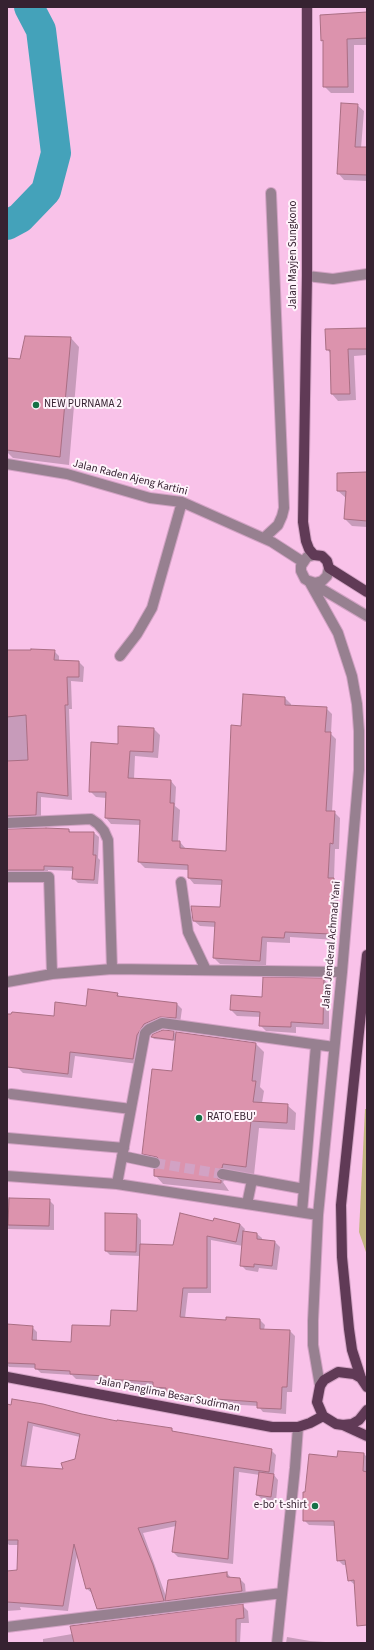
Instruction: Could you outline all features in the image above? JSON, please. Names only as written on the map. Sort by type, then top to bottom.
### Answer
[{"type":"main road","name":"Jalan Mayjen Sungkono","points":[[307,7],[306,276],[302,503],[304,532],[309,549],[314,555]]},
{"type":"main road","points":[[314,555],[322,556],[327,561],[329,568],[367,592]]},
{"type":"main road","points":[[360,1378],[352,1350],[349,1329],[342,1257],[341,1205],[367,955]]},
{"type":"main road","points":[[367,1387],[360,1378],[354,1374],[338,1372],[324,1380],[320,1386],[317,1402],[323,1416],[336,1424],[352,1424],[359,1420],[367,1410]]},
{"type":"main road","name":"Jalan Panglima Besar Sudirman","points":[[7,1377],[272,1427],[298,1427],[323,1416]]},
{"type":"main road","points":[[343,1425],[367,1436]]},
{"type":"street","points":[[264,538],[278,525],[284,508],[271,192]]},
{"type":"street","points":[[306,276],[333,279],[367,274]]},
{"type":"street","name":"Jalan Raden Ajeng Kartini","points":[[7,464],[67,474],[150,498],[182,502],[264,538],[303,562]]},
{"type":"street","points":[[120,656],[152,608],[182,502]]},
{"type":"street","points":[[314,555],[307,556],[303,562],[301,571],[302,576],[309,582],[367,616]]},
{"type":"street","points":[[309,582],[315,583],[322,581],[327,576],[329,568]]},
{"type":"street","name":"Jalan Jenderal Achmad Yani","points":[[309,582],[338,633],[352,676],[357,704],[359,731],[359,770],[342,972],[318,1215],[313,1345],[320,1386]]},
{"type":"street","points":[[7,823],[90,819],[98,824],[104,831],[108,840],[112,969]]},
{"type":"street","points":[[7,877],[49,877],[52,974]]},
{"type":"street","points":[[181,882],[188,932],[206,970]]},
{"type":"street","points":[[7,982],[52,974],[112,969],[342,972]]},
{"type":"street","points":[[117,1184],[145,1033],[154,1026],[162,1023],[334,1047]]},
{"type":"street","points":[[302,1212],[316,1045]]},
{"type":"street","points":[[11,1094],[131,1109]]},
{"type":"street","points":[[8,1138],[123,1152],[155,1163]]},
{"type":"street","points":[[222,1174],[304,1189]]},
{"type":"street","points":[[7,1176],[117,1184],[318,1215]]},
{"type":"street","points":[[247,1204],[252,1180]]},
{"type":"street","points":[[277,1643],[298,1427]]},
{"type":"street","points":[[7,1627],[282,1593]]},
{"type":"shaded area","points":[[365,1109],[367,1109],[367,1255],[359,1232]]},
{"type":"building","points":[[367,12],[367,38],[347,39],[348,87],[323,87],[323,40],[321,41],[320,15]]},
{"type":"building","points":[[341,103],[358,104],[355,147],[367,147],[367,175],[337,174]]},
{"type":"building","points":[[367,328],[367,349],[348,349],[350,394],[331,394],[330,350],[326,350],[325,329]]},
{"type":"building","name":"NEW PURNAMA 2","points":[[25,336],[71,337],[60,457],[7,450],[7,358],[20,359]]},
{"type":"building","points":[[367,472],[367,521],[344,519],[346,491],[337,491],[337,473]]},
{"type":"building","points":[[7,650],[55,650],[54,660],[79,661],[79,677],[67,677],[68,705],[65,705],[68,796],[37,792],[36,815],[7,816],[7,761],[28,760],[26,715],[7,717]]},
{"type":"building","points":[[243,694],[285,697],[285,705],[327,707],[325,732],[331,732],[326,811],[335,811],[333,844],[330,843],[328,878],[334,878],[331,934],[285,932],[284,938],[262,937],[260,961],[213,958],[215,922],[193,921],[191,906],[220,907],[222,880],[188,878],[188,865],[138,862],[140,820],[105,818],[106,792],[89,792],[91,742],[118,744],[118,726],[154,728],[153,752],[130,751],[128,778],[171,780],[170,803],[174,803],[172,841],[180,841],[180,848],[226,851],[231,725],[241,726]]},
{"type":"building","points":[[7,829],[69,829],[69,832],[94,832],[93,855],[96,855],[94,880],[72,879],[73,867],[44,866],[44,870],[7,870]]},
{"type":"building","points":[[263,977],[324,978],[323,1024],[291,1022],[291,1027],[259,1026],[260,1012],[230,1010],[231,995],[262,997]]},
{"type":"building","points":[[88,989],[118,993],[117,996],[177,1003],[176,1018],[160,1017],[144,1024],[137,1035],[133,1059],[70,1052],[68,1074],[7,1067],[7,1014],[11,1014],[12,1012],[54,1016],[55,1002],[86,1006]]},
{"type":"building","points":[[163,1030],[174,1031],[173,1040],[151,1037],[153,1034]]},
{"type":"building","name":"RATO EBU'","points":[[176,1032],[256,1043],[252,1081],[256,1081],[253,1102],[288,1104],[287,1123],[251,1121],[246,1167],[223,1164],[222,1168],[217,1170],[216,1173],[218,1179],[221,1180],[221,1183],[154,1176],[154,1169],[160,1167],[161,1161],[157,1157],[142,1154],[152,1069],[172,1071]]},
{"type":"building","points":[[9,1198],[50,1199],[49,1226],[8,1225]]},
{"type":"building","points":[[105,1213],[137,1214],[136,1252],[105,1251]]},
{"type":"building","points":[[180,1213],[213,1221],[214,1218],[240,1224],[236,1242],[207,1236],[207,1288],[183,1288],[180,1317],[226,1320],[226,1317],[260,1319],[260,1329],[290,1330],[287,1387],[282,1387],[281,1409],[257,1408],[257,1402],[202,1398],[202,1395],[166,1393],[166,1388],[153,1387],[153,1382],[106,1379],[106,1376],[70,1374],[70,1371],[35,1369],[35,1364],[7,1363],[7,1324],[33,1326],[32,1340],[71,1342],[72,1325],[110,1326],[111,1310],[137,1311],[140,1244],[173,1245]]},
{"type":"building","points":[[243,1231],[257,1233],[257,1239],[275,1241],[272,1266],[254,1264],[254,1267],[240,1266]]},
{"type":"building","points":[[12,1399],[43,1404],[117,1421],[172,1428],[172,1431],[272,1449],[269,1472],[234,1467],[228,1559],[172,1552],[176,1521],[138,1528],[153,1565],[164,1601],[97,1609],[90,1588],[86,1589],[74,1544],[63,1606],[7,1602],[7,1571],[17,1570],[18,1540],[7,1540],[7,1404],[11,1405]],"holes":[[[28,1422],[80,1434],[75,1459],[61,1463],[63,1469],[21,1466]]]},
{"type":"building","points":[[338,1451],[364,1453],[363,1471],[367,1472],[367,1625],[357,1626],[354,1580],[348,1581],[345,1560],[337,1561],[334,1521],[303,1521],[303,1492],[305,1492],[309,1454],[337,1457]]},
{"type":"building","points":[[259,1472],[274,1474],[271,1497],[256,1495]]},
{"type":"building","points":[[227,1572],[227,1577],[240,1578],[242,1591],[165,1601],[168,1580]]},
{"type":"building","points":[[243,1604],[244,1618],[236,1619],[236,1643],[74,1643],[70,1626]]},
{"type":"waterway","points":[[7,225],[20,218],[46,191],[56,153],[41,30],[29,7]]},
{"type":"tunnel","points":[[155,1163],[222,1174]]},
{"type":"place","name":"NEW PURNAMA 2","points":[[36,405]]},
{"type":"place","name":"RATO EBU'","points":[[199,1118]]},
{"type":"place","name":"e-bo' t-shirt","points":[[315,1506]]}]
